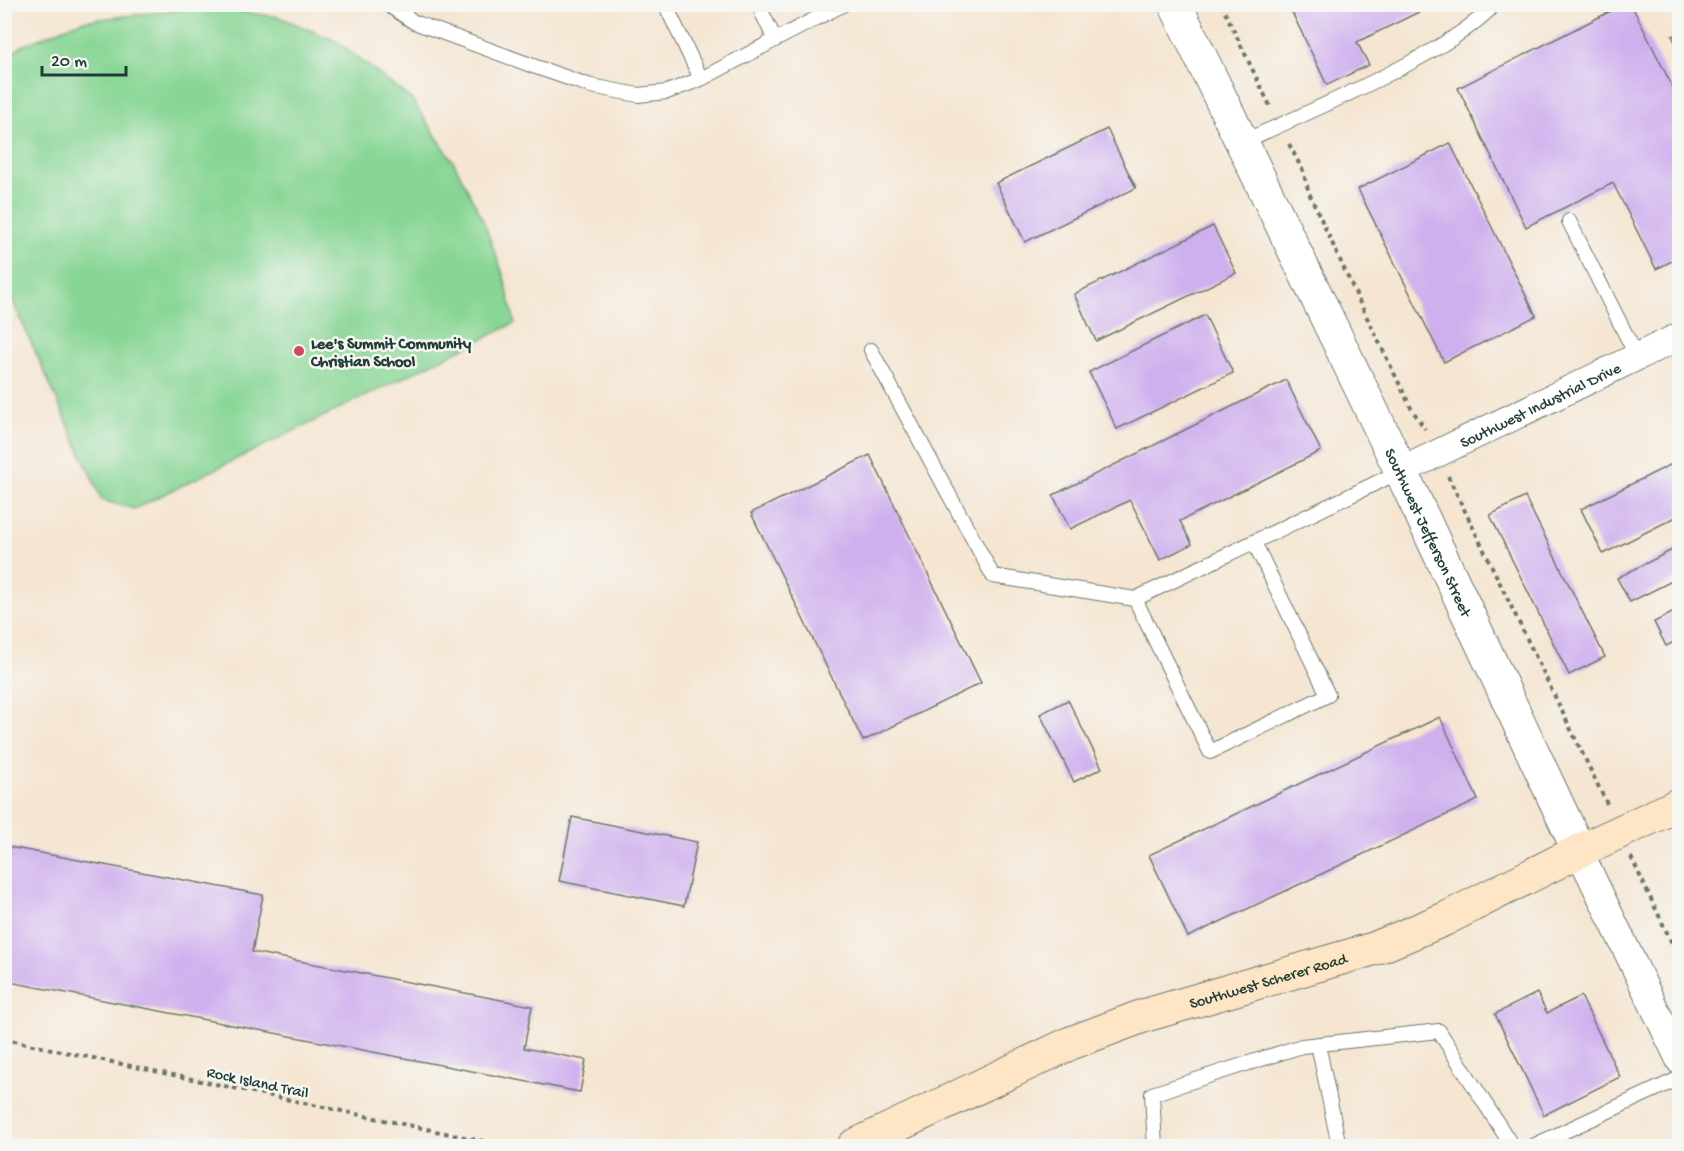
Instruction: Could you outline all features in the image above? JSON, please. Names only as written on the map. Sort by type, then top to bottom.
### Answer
[{"type":"main road","name":"Southwest Scherer Road","points":[[854,1146],[1071,1042],[1143,1016],[1376,948],[1445,919],[1579,851],[1680,804]]},
{"type":"street","name":"Southwest Jefferson Street","points":[[1175,4],[1401,471],[1680,1061]]},
{"type":"street","name":"Southwest Industrial Drive","points":[[1401,471],[1680,336]]},
{"type":"lane","points":[[387,4],[414,22],[536,67],[591,86],[638,95],[667,92],[701,79],[844,4]]},
{"type":"lane","points":[[665,4],[701,79]]},
{"type":"lane","points":[[758,4],[775,40]]},
{"type":"lane","points":[[1242,142],[1358,91],[1434,50],[1485,15],[1495,4]]},
{"type":"lane","points":[[1569,221],[1637,357]]},
{"type":"lane","points":[[871,350],[993,576],[1136,599],[1401,471]]},
{"type":"lane","points":[[1136,599],[1210,752],[1317,701],[1328,695],[1254,542]]},
{"type":"lane","points":[[1155,1146],[1152,1094],[1302,1046],[1439,1031],[1512,1146]]},
{"type":"lane","points":[[1318,1044],[1339,1146]]},
{"type":"lane","points":[[1533,1146],[1680,1078]]},
{"type":"path","points":[[1221,4],[1303,171],[1309,193],[1359,301],[1411,408],[1422,423],[1680,960]]},
{"type":"path","name":"Rock Island Trail","points":[[4,1039],[506,1146]]},
{"type":"green space","points":[[206,7],[279,17],[336,41],[412,100],[454,163],[483,220],[504,277],[515,323],[134,509],[102,500],[5,284],[5,59],[22,46],[81,21]]},
{"type":"building","points":[[1288,4],[1426,4],[1427,8],[1357,42],[1369,65],[1327,85]]},
{"type":"building","points":[[1625,4],[1631,4],[1680,102],[1680,257],[1656,269],[1613,183],[1526,227],[1458,88]]},
{"type":"building","points":[[1680,33],[1680,52],[1672,36]]},
{"type":"building","points":[[1107,129],[1136,188],[1025,242],[996,183]]},
{"type":"building","points":[[1450,143],[1536,316],[1444,362],[1358,189]]},
{"type":"building","points":[[1213,226],[1236,273],[1096,341],[1074,294]]},
{"type":"building","points":[[1205,315],[1233,373],[1117,429],[1089,372]]},
{"type":"building","points":[[1286,380],[1321,451],[1180,521],[1192,544],[1160,560],[1130,500],[1070,529],[1053,495]]},
{"type":"building","points":[[870,455],[981,683],[863,741],[751,513]]},
{"type":"building","points":[[1680,460],[1680,515],[1603,554],[1581,509]]},
{"type":"building","points":[[1525,497],[1605,657],[1569,675],[1490,515]]},
{"type":"building","points":[[1680,546],[1680,577],[1630,602],[1617,578]]},
{"type":"building","points":[[1680,609],[1680,639],[1666,646],[1654,622]]},
{"type":"building","points":[[1068,700],[1102,768],[1074,782],[1040,714]]},
{"type":"building","points":[[1440,717],[1478,800],[1188,937],[1149,855]]},
{"type":"building","points":[[572,817],[697,842],[684,906],[559,881]]},
{"type":"building","points":[[4,846],[263,895],[252,952],[532,1006],[524,1048],[586,1060],[580,1092],[4,981]]},
{"type":"building","points":[[1537,993],[1547,1013],[1581,996],[1620,1077],[1544,1115],[1495,1014]]},
{"type":"place","name":"Lee's Summit Community Christian School","points":[[299,351]]}]
